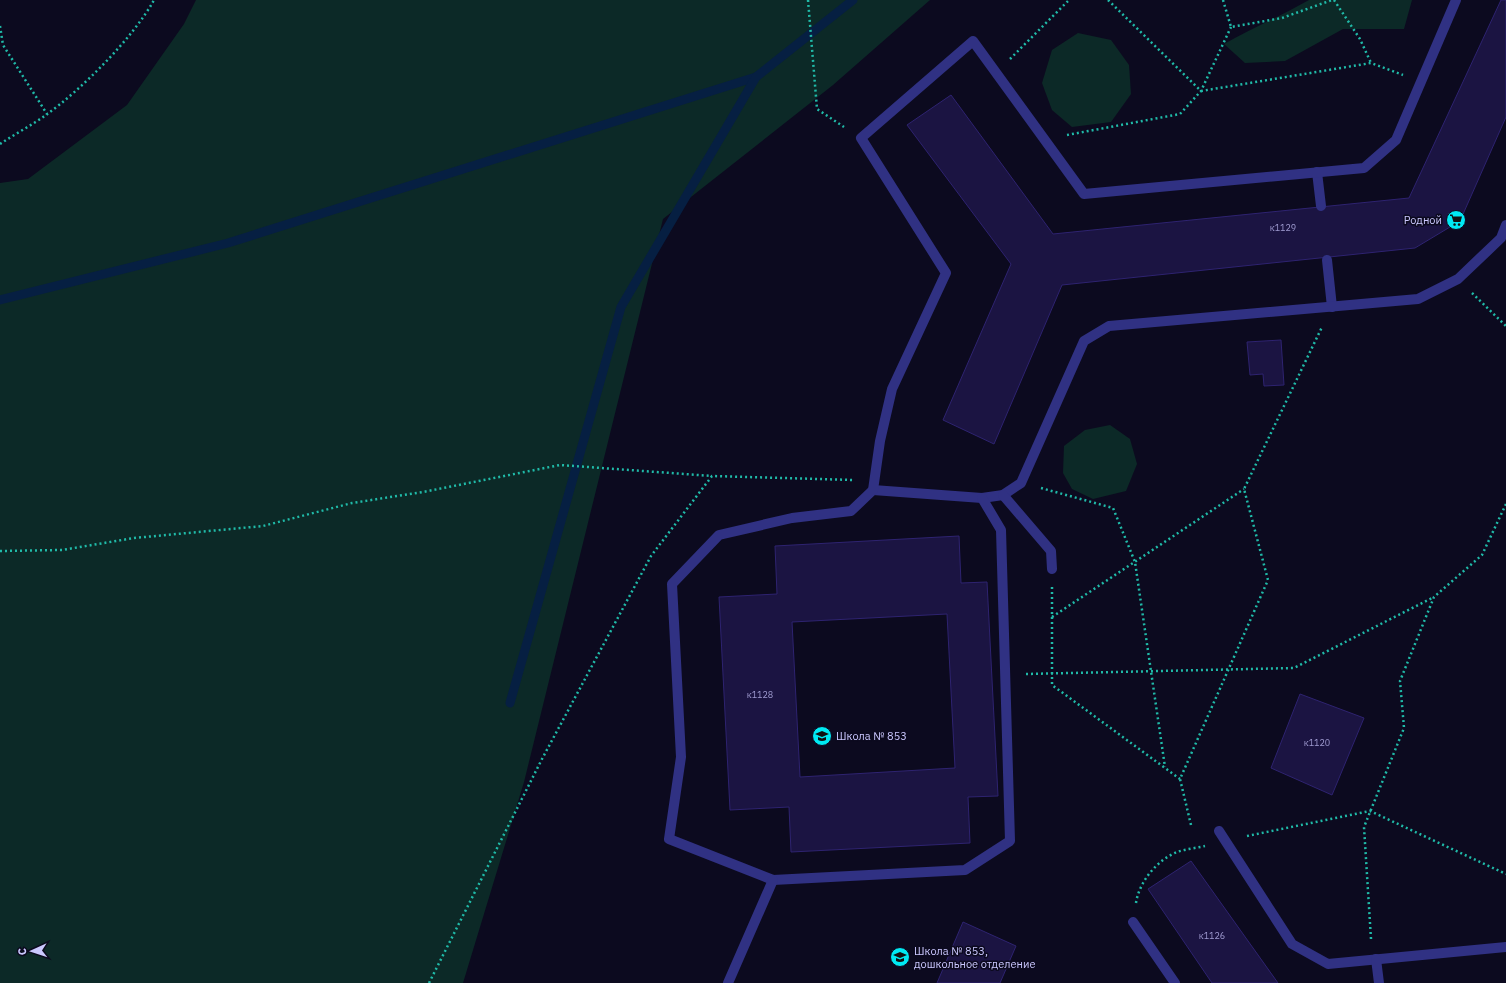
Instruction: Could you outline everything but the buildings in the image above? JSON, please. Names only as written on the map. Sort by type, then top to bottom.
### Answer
[{"type":"lane","points":[[982,498],[1001,530],[1010,841],[965,870],[773,880],[669,839],[681,757],[672,584],[719,534],[792,518],[851,511],[874,485],[880,441],[892,388],[946,273],[861,138],[973,41],[1084,194],[1364,168],[1396,140],[1456,0]]},
{"type":"lane","points":[[1317,172],[1321,206]]},
{"type":"lane","points":[[874,485],[982,498],[1003,495],[1021,483],[1084,342],[1109,326],[1418,299],[1458,279],[1501,238],[1506,225]]},
{"type":"lane","points":[[1327,260],[1332,307]]},
{"type":"lane","points":[[1003,495],[1051,551],[1052,569]]},
{"type":"lane","points":[[1219,831],[1292,944],[1328,964],[1506,947]]},
{"type":"lane","points":[[728,983],[773,880]]},
{"type":"lane","points":[[1133,922],[1175,983]]},
{"type":"lane","points":[[1376,959],[1379,983]]},
{"type":"path","points":[[0,144],[47,114],[93,74],[143,19],[154,0]]},
{"type":"path","points":[[808,0],[817,109],[861,138]]},
{"type":"path","points":[[996,73],[1068,0]]},
{"type":"path","points":[[1108,0],[1201,91]]},
{"type":"path","points":[[1044,139],[1180,114],[1201,91],[1231,27],[1223,0]]},
{"type":"path","points":[[1231,27],[1282,18],[1333,0],[1360,39],[1371,63]]},
{"type":"path","points":[[0,26],[3,45],[47,114]]},
{"type":"path","points":[[1201,91],[1371,63],[1421,81]]},
{"type":"path","points":[[1458,279],[1506,326]]},
{"type":"path","points":[[1052,617],[1244,489],[1332,307]]},
{"type":"path","points":[[0,551],[62,550],[134,538],[263,526],[352,503],[423,492],[560,465],[712,476],[874,485]]},
{"type":"path","points":[[429,983],[542,759],[651,556],[712,476]]},
{"type":"path","points":[[1021,483],[1114,508],[1135,562],[1165,767]]},
{"type":"path","points":[[1180,779],[1230,669],[1268,580],[1244,489]]},
{"type":"path","points":[[1022,674],[1052,672],[1294,668],[1434,597],[1482,555],[1506,504]]},
{"type":"path","points":[[1052,569],[1052,685],[1180,779],[1191,825]]},
{"type":"path","points":[[1376,959],[1371,938],[1364,827],[1404,728],[1400,681],[1434,597]]},
{"type":"path","points":[[1370,811],[1506,874]]},
{"type":"green space","points":[[196,0],[930,0],[833,85],[663,219],[524,782],[463,983],[0,983],[0,183],[28,179],[127,105],[184,24]]},
{"type":"green space","points":[[1309,0],[1412,0],[1404,29],[1343,29],[1285,61],[1245,63],[1224,44]]},
{"type":"green space","points":[[1078,33],[1111,40],[1129,65],[1131,94],[1111,122],[1072,127],[1052,110],[1042,83],[1052,50]]},
{"type":"green space","points":[[1110,425],[1130,439],[1137,464],[1126,491],[1093,499],[1072,489],[1063,473],[1064,446],[1085,430]]},
{"type":"waterway","points":[[510,703],[621,307],[756,77],[853,0]]},
{"type":"waterway","points":[[0,300],[228,243],[756,77]]},
{"type":"place","name":"Родной","points":[[1456,220]]},
{"type":"place","name":"Школа № 853","points":[[822,736]]},
{"type":"place","name":"Школа № 853, дошкольное отделение","points":[[900,957]]}]
